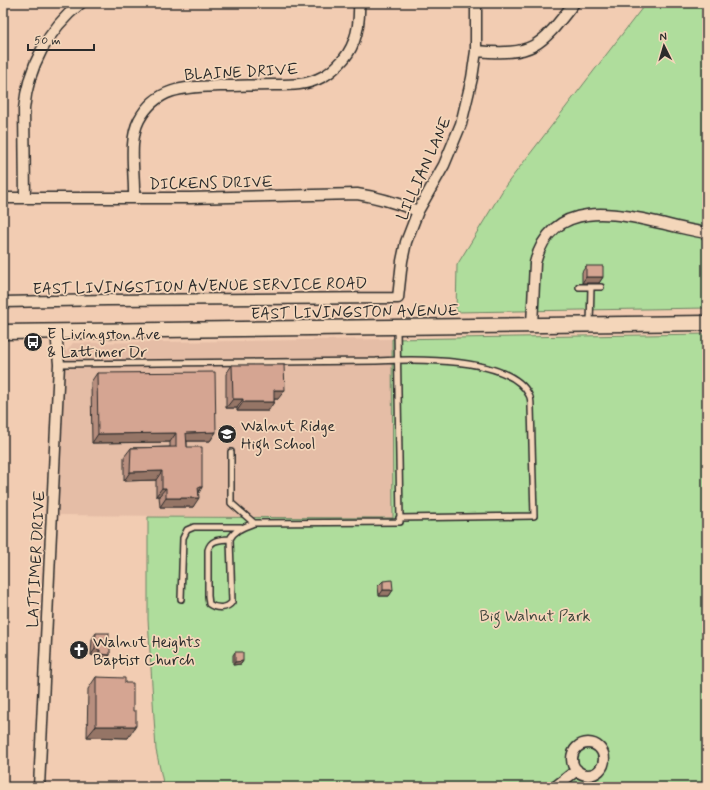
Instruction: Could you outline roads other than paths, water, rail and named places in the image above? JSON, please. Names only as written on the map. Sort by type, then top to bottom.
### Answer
[{"type":"main road","name":"EAST LIVINGSTON AVENUE","points":[[3,332],[707,323]]},
{"type":"street","points":[[25,198],[24,109],[25,96],[30,75],[46,42],[67,15],[81,3]]},
{"type":"street","name":"BLAINE DRIVE","points":[[134,198],[134,136],[139,120],[148,106],[156,99],[171,90],[189,86],[288,85],[311,82],[323,77],[341,63],[354,44],[360,18],[359,3]]},
{"type":"street","name":"LILLIAN LANE","points":[[398,298],[406,242],[418,211],[444,165],[461,124],[472,78],[476,51],[476,3]]},
{"type":"street","points":[[476,51],[498,53],[516,52],[537,45],[552,31],[574,3]]},
{"type":"street","name":"DICKENS DRIVE","points":[[3,198],[134,198],[357,194],[380,198],[418,211]]},
{"type":"street","points":[[532,325],[535,264],[541,245],[558,225],[568,220],[588,214],[608,214],[707,233]]},
{"type":"street","name":"EAST LIVINGSTION AVENUE SERVICE ROAD","points":[[3,302],[398,298]]},
{"type":"street","name":"LATTIMER DRIVE","points":[[39,787],[59,364],[56,332]]},
{"type":"street","points":[[555,787],[577,770]]},
{"type":"lane","points":[[579,287],[601,287]]},
{"type":"lane","points":[[590,324],[591,287]]},
{"type":"lane","points":[[230,539],[214,541],[210,544],[208,550],[208,596],[209,604],[213,607],[223,607],[232,602],[230,539],[232,534],[244,527],[254,523],[400,522],[397,327]]},
{"type":"lane","points":[[59,364],[398,360],[462,362],[493,369],[513,378],[524,387],[530,395],[531,407],[534,516],[399,518]]},
{"type":"lane","points":[[231,452],[231,503],[254,523]]},
{"type":"lane","points":[[181,599],[183,538],[187,530],[194,527],[244,527]]},
{"type":"place","name":"E Livingston Ave & Lattimer Dr","points":[[33,342]]},
{"type":"place","name":"Walnut Ridge High School","points":[[227,434]]},
{"type":"place","name":"Walnut Heights Baptist Church","points":[[79,650]]},
{"type":"park label","name":"Big Walnut Park","points":[[535,615]]}]
